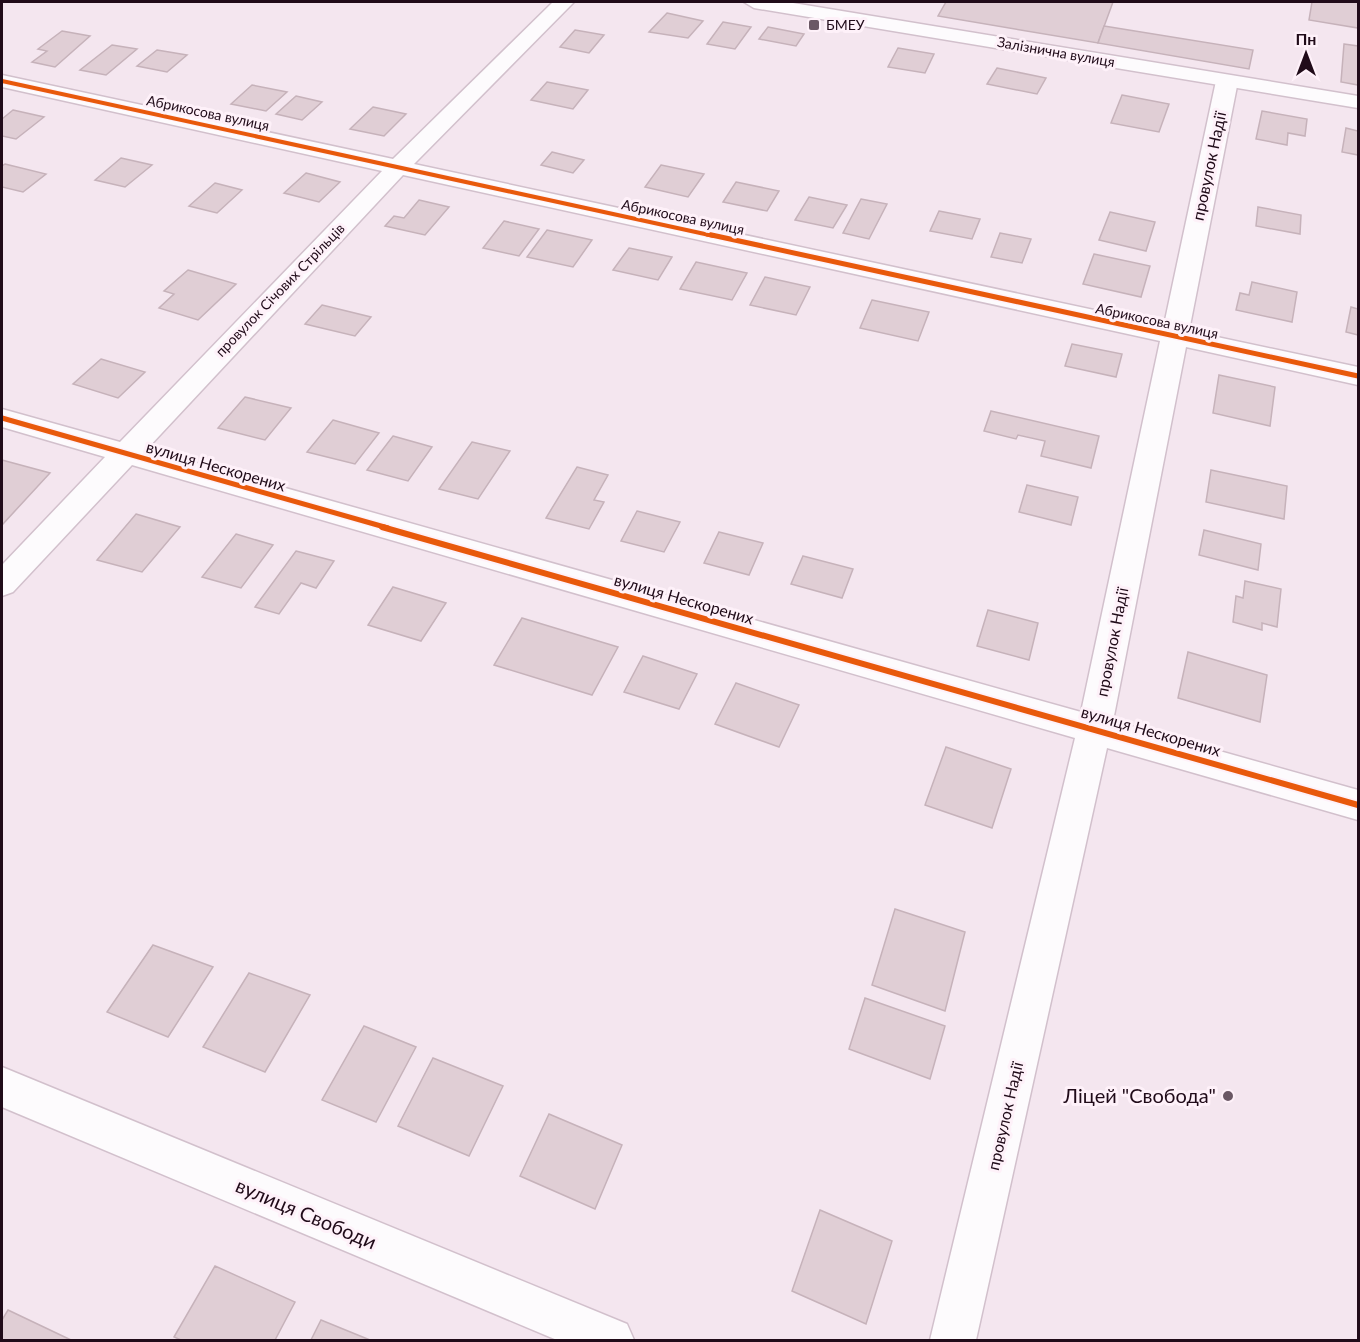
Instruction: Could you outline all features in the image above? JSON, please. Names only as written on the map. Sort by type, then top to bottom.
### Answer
[{"type":"street","name":"провулок Січових Стрільців","points":[[2,584],[123,453],[398,167],[564,2]]},
{"type":"street","name":"Залізнична вулиця","points":[[754,2],[1359,102]]},
{"type":"street","name":"Абрикосова вулиця","points":[[2,81],[1359,376]]},
{"type":"street","name":"провулок Надії","points":[[953,1341],[1094,729],[1227,81]]},
{"type":"street","name":"вулиця Нескорених","points":[[2,418],[1359,805]]},
{"type":"street","name":"вулиця Свободи","points":[[2,1087],[611,1341]]},
{"type":"building","points":[[946,2],[1113,2],[1098,43],[938,16]]},
{"type":"building","points":[[1312,2],[1358,2],[1358,28],[1309,20]]},
{"type":"building","points":[[667,13],[703,21],[688,38],[649,32]]},
{"type":"building","points":[[723,22],[751,27],[735,49],[707,44]]},
{"type":"building","points":[[1104,26],[1253,50],[1249,69],[1098,43]]},
{"type":"building","points":[[768,27],[804,34],[796,46],[759,39]]},
{"type":"building","points":[[575,30],[604,35],[589,53],[560,47]]},
{"type":"building","points":[[62,31],[90,36],[55,67],[32,62],[47,51],[38,49]]},
{"type":"building","points":[[1344,44],[1358,46],[1358,85],[1341,82]]},
{"type":"building","points":[[112,45],[137,49],[106,75],[80,70]]},
{"type":"building","points":[[898,48],[934,54],[925,73],[888,67]]},
{"type":"building","points":[[157,50],[187,55],[167,72],[137,66]]},
{"type":"building","points":[[997,68],[1046,78],[1037,94],[987,84]]},
{"type":"building","points":[[547,82],[588,90],[573,109],[531,100]]},
{"type":"building","points":[[252,85],[287,92],[266,111],[231,104]]},
{"type":"building","points":[[1122,95],[1169,104],[1159,132],[1111,123]]},
{"type":"building","points":[[296,96],[322,102],[302,120],[276,114]]},
{"type":"building","points":[[373,107],[406,114],[384,136],[350,129]]},
{"type":"building","points":[[13,110],[44,117],[16,139],[2,136],[2,119]]},
{"type":"building","points":[[1262,111],[1307,119],[1305,136],[1288,133],[1287,145],[1256,139]]},
{"type":"building","points":[[1346,128],[1358,131],[1358,155],[1342,152]]},
{"type":"building","points":[[552,152],[584,160],[573,173],[541,165]]},
{"type":"building","points":[[121,158],[152,165],[125,187],[95,180]]},
{"type":"building","points":[[5,164],[46,174],[23,192],[2,187],[2,166]]},
{"type":"building","points":[[661,165],[704,174],[688,197],[645,187]]},
{"type":"building","points":[[306,173],[340,182],[319,202],[284,193]]},
{"type":"building","points":[[736,182],[779,191],[767,211],[723,202]]},
{"type":"building","points":[[215,183],[242,190],[217,213],[189,206]]},
{"type":"building","points":[[809,197],[847,205],[833,228],[795,220]]},
{"type":"building","points":[[861,199],[887,204],[869,239],[843,233]]},
{"type":"building","points":[[419,200],[449,207],[425,235],[385,226],[394,216],[404,218]]},
{"type":"building","points":[[1258,207],[1301,215],[1300,234],[1256,226]]},
{"type":"building","points":[[939,211],[980,219],[972,239],[930,231]]},
{"type":"building","points":[[1110,212],[1155,222],[1146,251],[1099,240]]},
{"type":"building","points":[[504,221],[539,229],[519,256],[483,248]]},
{"type":"building","points":[[547,230],[592,240],[573,267],[527,257]]},
{"type":"building","points":[[1000,233],[1031,239],[1022,263],[991,257]]},
{"type":"building","points":[[629,248],[672,257],[658,280],[613,270]]},
{"type":"building","points":[[1094,254],[1150,266],[1141,297],[1083,284]]},
{"type":"building","points":[[696,262],[747,273],[732,300],[680,289]]},
{"type":"building","points":[[188,270],[236,284],[198,320],[159,308],[174,294],[164,291]]},
{"type":"building","points":[[765,277],[810,287],[796,315],[750,305]]},
{"type":"building","points":[[1252,282],[1297,292],[1292,322],[1236,310],[1240,293],[1249,295]]},
{"type":"building","points":[[872,300],[929,312],[918,341],[860,328]]},
{"type":"building","points":[[322,305],[371,317],[355,336],[305,324]]},
{"type":"building","points":[[1351,307],[1358,309],[1358,335],[1346,332]]},
{"type":"building","points":[[1072,344],[1122,354],[1116,377],[1065,366]]},
{"type":"building","points":[[101,359],[145,372],[118,398],[73,384]]},
{"type":"building","points":[[1219,375],[1275,387],[1270,426],[1213,413]]},
{"type":"building","points":[[245,397],[291,408],[265,440],[218,428]]},
{"type":"building","points":[[991,411],[1099,436],[1091,468],[1041,456],[1045,441],[1018,435],[1016,439],[984,431]]},
{"type":"building","points":[[333,420],[379,433],[355,464],[307,452]]},
{"type":"building","points":[[393,436],[432,447],[408,481],[367,470]]},
{"type":"building","points":[[472,442],[510,451],[478,499],[439,489]]},
{"type":"building","points":[[2,460],[50,473],[2,525]]},
{"type":"building","points":[[577,467],[608,475],[594,500],[604,502],[589,529],[546,518]]},
{"type":"building","points":[[1211,470],[1287,486],[1284,519],[1206,502]]},
{"type":"building","points":[[1027,485],[1078,497],[1071,525],[1019,512]]},
{"type":"building","points":[[637,511],[680,522],[664,552],[621,541]]},
{"type":"building","points":[[136,514],[180,527],[142,572],[97,560]]},
{"type":"building","points":[[1204,530],[1261,544],[1258,570],[1199,555]]},
{"type":"building","points":[[719,532],[763,543],[749,575],[704,563]]},
{"type":"building","points":[[236,534],[273,545],[241,588],[202,577]]},
{"type":"building","points":[[296,551],[334,561],[316,588],[301,583],[279,614],[255,607]]},
{"type":"building","points":[[803,556],[853,569],[842,598],[791,584]]},
{"type":"building","points":[[1245,581],[1281,589],[1277,627],[1262,623],[1262,630],[1233,622],[1236,596],[1243,598]]},
{"type":"building","points":[[393,587],[446,603],[421,641],[368,625]]},
{"type":"building","points":[[988,610],[1038,623],[1029,660],[977,646]]},
{"type":"building","points":[[522,618],[618,647],[592,695],[494,665]]},
{"type":"building","points":[[1188,652],[1267,675],[1260,722],[1178,698]]},
{"type":"building","points":[[643,656],[697,674],[679,709],[624,692]]},
{"type":"building","points":[[736,683],[799,705],[779,747],[715,724]]},
{"type":"building","points":[[946,747],[1011,769],[992,828],[925,805]]},
{"type":"building","points":[[895,909],[965,932],[945,1011],[872,985]]},
{"type":"building","points":[[153,945],[213,967],[168,1037],[107,1012]]},
{"type":"building","points":[[249,973],[310,995],[265,1072],[203,1047]]},
{"type":"building","points":[[865,998],[945,1026],[930,1079],[849,1049]]},
{"type":"building","points":[[364,1026],[416,1047],[376,1122],[322,1100]]},
{"type":"building","points":[[433,1058],[503,1086],[469,1156],[398,1126]]},
{"type":"building","points":[[549,1114],[622,1145],[595,1209],[520,1176]]},
{"type":"building","points":[[820,1210],[892,1241],[866,1324],[792,1291]]},
{"type":"building","points":[[215,1266],[295,1302],[275,1340],[181,1340],[174,1337]]},
{"type":"building","points":[[8,1310],[71,1340],[2,1340],[2,1320]]},
{"type":"building","points":[[321,1320],[370,1340],[311,1340]]},
{"type":"cycle path","points":[[2,81],[1358,376]]},
{"type":"cycle path","points":[[2,418],[1358,805]]},
{"type":"place","name":"БМЕУ","points":[[814,25]]},
{"type":"place","name":"Ліцей \"Свобода\"","points":[[1228,1096]]}]
